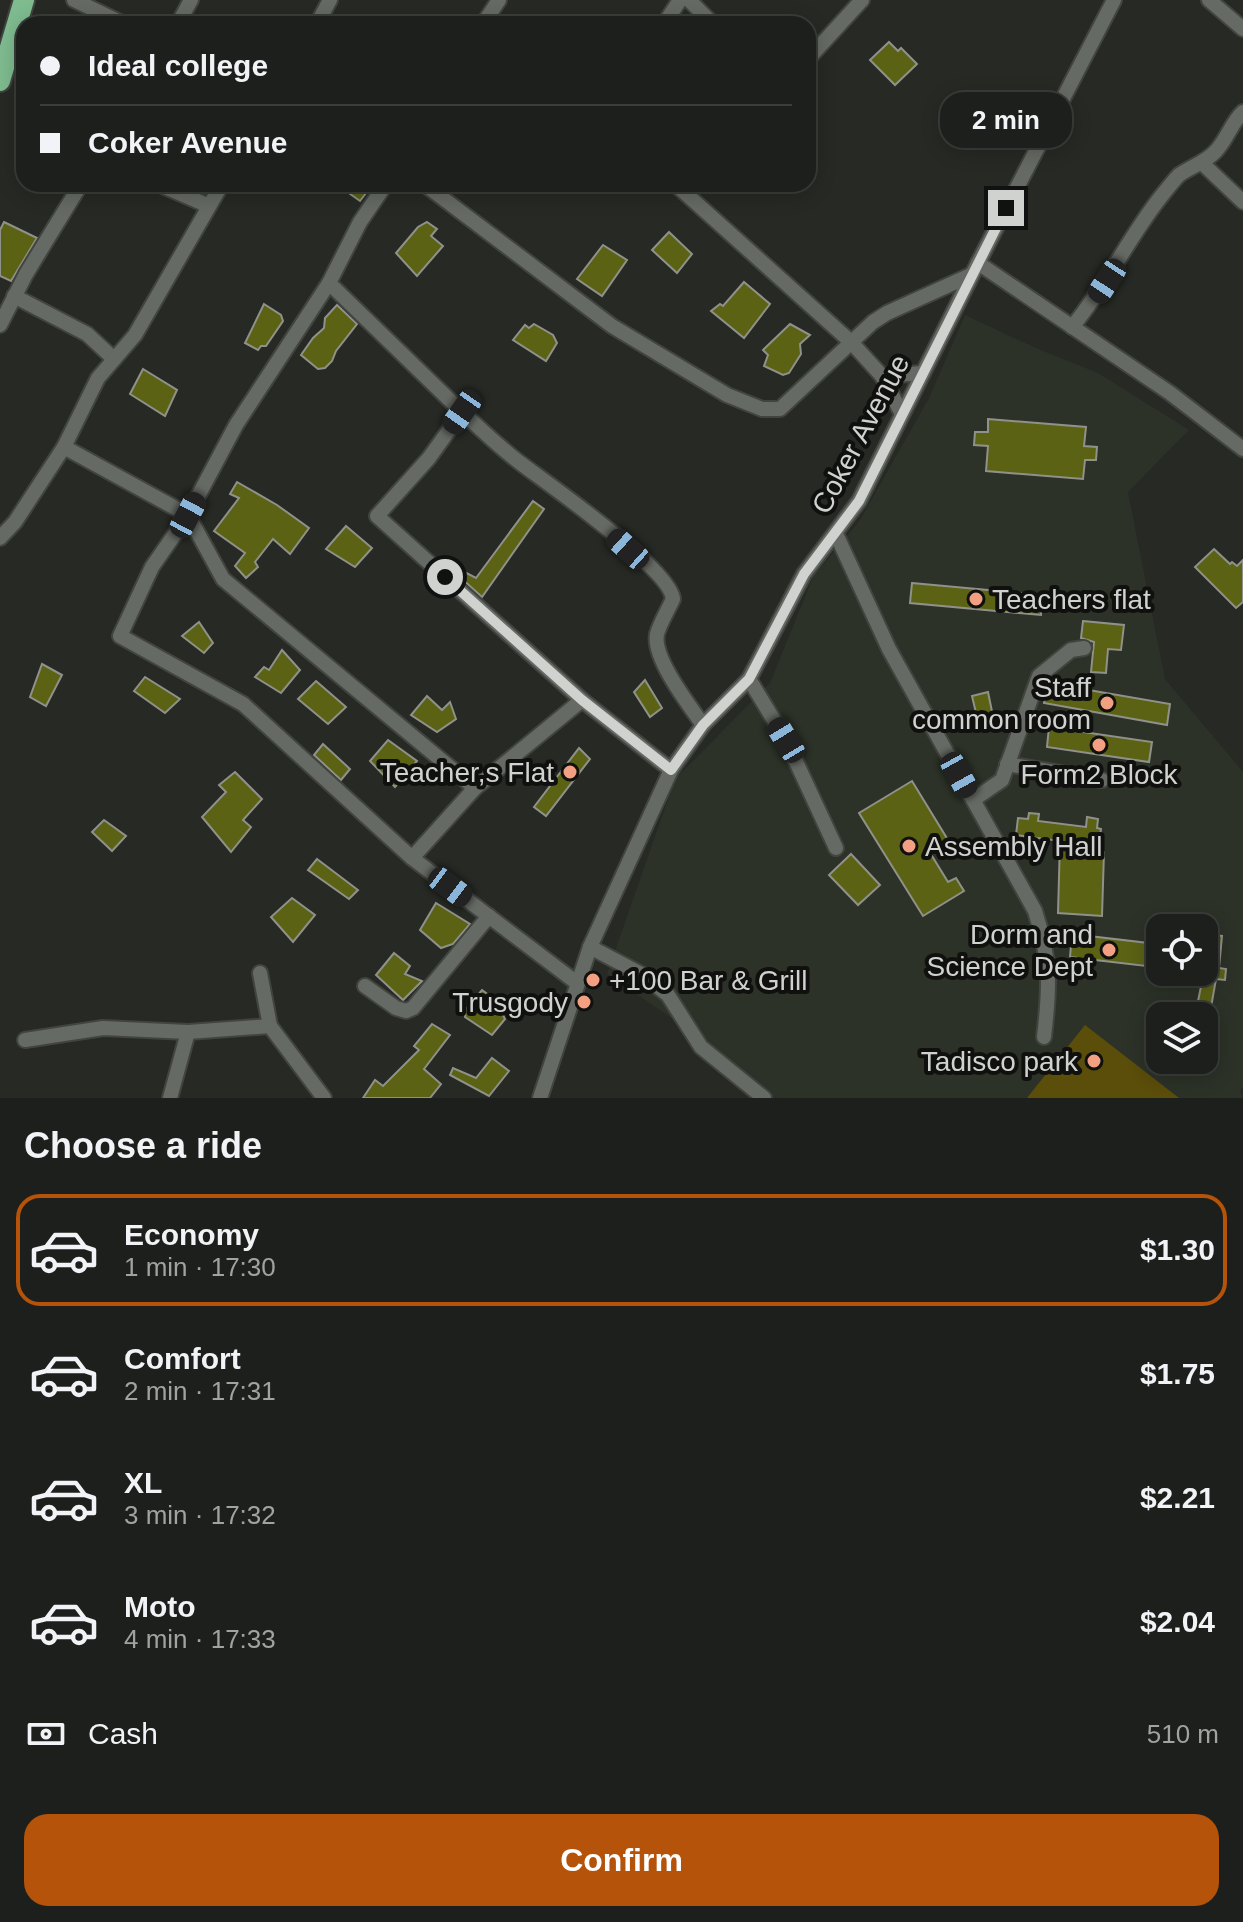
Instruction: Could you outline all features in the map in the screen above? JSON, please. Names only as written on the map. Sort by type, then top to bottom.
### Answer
[{"type":"highway","points":[[0,81],[16,27]]},
{"type":"street","points":[[74,0],[107,16]]},
{"type":"street","points":[[689,0],[705,16]]},
{"type":"street","points":[[816,50],[862,0]]},
{"type":"street","name":"Coker Avenue","points":[[540,1098],[590,947],[671,770],[703,725],[749,679],[804,574],[859,501],[974,269],[1114,0]]},
{"type":"street","points":[[1209,0],[1240,22]]},
{"type":"street","points":[[1072,327],[1093,302],[1162,195],[1179,175],[1203,164],[1228,136],[1243,112]]},
{"type":"street","points":[[1203,164],[1243,202]]},
{"type":"street","points":[[0,325],[76,192]]},
{"type":"street","points":[[177,192],[209,206]]},
{"type":"street","points":[[0,538],[15,522],[64,447],[92,388],[135,335],[217,192]]},
{"type":"street","points":[[381,192],[360,222],[329,283],[236,425],[188,515],[152,567],[120,636],[243,704],[412,858],[577,983]]},
{"type":"street","points":[[435,192],[612,326],[727,395],[762,409],[780,409],[851,342],[887,313],[974,269],[1072,327],[1170,393],[1243,449]]},
{"type":"street","points":[[684,192],[851,342],[882,376],[902,414]]},
{"type":"street","points":[[329,283],[462,412],[522,464],[609,531],[668,584],[673,599],[657,636],[657,644],[671,680],[703,725]]},
{"type":"street","points":[[14,296],[87,334],[114,359]]},
{"type":"street","points":[[882,376],[923,373]]},
{"type":"street","points":[[462,412],[429,458],[377,516],[582,700],[671,770]]},
{"type":"street","points":[[64,447],[188,515],[223,579],[475,788]]},
{"type":"street","points":[[836,534],[889,649],[1035,911],[1045,941],[1050,985],[1044,1037]]},
{"type":"street","points":[[973,800],[1002,780],[1039,676],[1071,650],[1084,648]]},
{"type":"street","points":[[749,679],[786,740],[836,848]]},
{"type":"street","points":[[412,858],[475,788],[582,700]]},
{"type":"street","points":[[1007,764],[1102,780]]},
{"type":"street","points":[[365,986],[396,1008],[406,1011],[413,1008],[489,916]]},
{"type":"street","points":[[590,947],[643,975],[668,995],[701,1047],[764,1098]]},
{"type":"street","points":[[260,973],[270,1026],[324,1098]]},
{"type":"street","points":[[25,1040],[103,1028],[188,1032],[270,1026]]},
{"type":"street","points":[[170,1098],[188,1032]]},
{"type":"shaded area","points":[[965,315],[1098,373],[1189,430],[1128,492],[1165,679],[1243,772],[1243,1087],[1240,1091],[1243,1098],[773,1098],[676,1021],[607,974],[675,779],[770,683],[813,577],[860,520],[929,398]]},
{"type":"shaded area","name":"Tadisco park","points":[[1085,1025],[1179,1098],[1027,1098]]},
{"type":"building","points":[[889,42],[898,51],[901,48],[917,64],[895,85],[870,60]]},
{"type":"building","points":[[347,192],[367,192],[360,201]]},
{"type":"building","points":[[4,222],[37,238],[11,281],[0,276],[0,230]]},
{"type":"building","points":[[427,222],[437,229],[431,236],[443,246],[417,276],[396,253],[418,227]]},
{"type":"building","points":[[669,232],[692,254],[677,273],[652,250]]},
{"type":"building","points":[[603,245],[627,260],[602,296],[577,279]]},
{"type":"building","points":[[744,282],[770,304],[744,338],[711,311],[720,304],[723,306]]},
{"type":"building","points":[[264,304],[281,315],[283,321],[266,346],[258,350],[245,343]]},
{"type":"building","points":[[337,305],[357,324],[332,361],[325,368],[318,369],[301,355],[324,328],[325,318]]},
{"type":"building","points":[[534,324],[553,335],[557,343],[546,361],[513,340],[525,325],[529,328]]},
{"type":"building","points":[[790,324],[810,335],[800,344],[801,354],[789,373],[783,375],[764,366],[768,355],[763,350]]},
{"type":"building","points":[[143,369],[177,390],[165,416],[130,394]]},
{"type":"building","points":[[988,419],[1086,427],[1084,446],[1097,447],[1096,460],[1085,460],[1083,479],[986,471],[988,446],[974,445],[975,432],[988,432]]},
{"type":"building","points":[[237,482],[309,528],[290,554],[273,539],[255,562],[258,567],[246,578],[235,566],[245,553],[214,531],[239,498],[230,494]]},
{"type":"building","points":[[533,501],[544,509],[482,597],[451,569],[453,566],[476,578]]},
{"type":"building","points":[[346,526],[372,548],[355,567],[326,549]]},
{"type":"building","points":[[1214,549],[1230,564],[1232,562],[1237,566],[1243,560],[1243,602],[1236,608],[1195,567]]},
{"type":"building","name":"Teachers flat","points":[[912,583],[1042,595],[1041,615],[910,603]]},
{"type":"building","points":[[1083,621],[1124,625],[1121,650],[1108,649],[1106,673],[1091,672],[1094,642],[1081,638]]},
{"type":"building","points":[[199,622],[213,643],[204,653],[182,636]]},
{"type":"building","points":[[282,650],[300,670],[281,693],[255,677],[264,667],[269,670]]},
{"type":"building","points":[[42,664],[62,675],[46,706],[30,697]]},
{"type":"building","points":[[145,677],[180,699],[165,713],[134,691]]},
{"type":"building","points":[[645,680],[662,708],[650,717],[634,692]]},
{"type":"building","points":[[316,681],[346,707],[328,724],[298,699]]},
{"type":"building","name":"Staff common room","points":[[1048,683],[1170,704],[1167,725],[1044,703]]},
{"type":"building","points":[[988,692],[995,726],[980,730],[972,696]]},
{"type":"building","points":[[427,696],[442,710],[450,702],[456,719],[437,732],[411,715]]},
{"type":"building","name":"Form2 Block","points":[[1049,727],[1152,742],[1149,762],[1047,747]]},
{"type":"building","points":[[388,740],[417,761],[395,787],[370,761]]},
{"type":"building","points":[[323,744],[350,769],[341,780],[314,755]]},
{"type":"building","name":"Teacher,s Flat","points":[[579,748],[590,759],[546,816],[534,807]]},
{"type":"building","points":[[235,772],[262,799],[243,820],[251,827],[231,852],[202,817],[226,792],[219,785]]},
{"type":"building","name":"Assembly Hall","points":[[912,781],[948,840],[929,851],[948,882],[956,878],[964,891],[923,916],[859,813]]},
{"type":"building","points":[[1029,813],[1039,814],[1038,821],[1086,827],[1087,817],[1098,819],[1097,828],[1101,829],[1098,851],[1104,852],[1102,916],[1058,913],[1060,841],[1016,835],[1018,818],[1028,819]]},
{"type":"building","points":[[104,820],[126,836],[112,851],[92,832]]},
{"type":"building","points":[[851,854],[880,885],[858,905],[829,875]]},
{"type":"building","points":[[317,859],[358,890],[349,899],[308,870]]},
{"type":"building","points":[[292,898],[315,915],[293,942],[271,917]]},
{"type":"building","points":[[436,903],[470,924],[453,944],[441,948],[420,930]]},
{"type":"building","name":"Dorm and Science Dept","points":[[1072,934],[1146,943],[1146,966],[1070,957]]},
{"type":"building","points":[[1218,936],[1222,936],[1219,968],[1226,969],[1225,980],[1218,979]]},
{"type":"building","points":[[394,953],[410,966],[405,974],[422,981],[403,1000],[376,975]]},
{"type":"building","points":[[1201,986],[1215,986],[1212,1002],[1198,1002]]},
{"type":"building","points":[[482,990],[509,1010],[492,1035],[465,1017],[466,1009]]},
{"type":"building","points":[[432,1024],[450,1035],[424,1069],[441,1084],[430,1098],[363,1098],[375,1080],[383,1086],[419,1050],[414,1046]]},
{"type":"building","points":[[492,1058],[509,1071],[489,1096],[450,1075],[453,1068],[476,1078]]},
{"type":"place","name":"Teachers flat","points":[[976,599]]},
{"type":"place","name":"Staff common room","points":[[1107,703]]},
{"type":"place","name":"Form2 Block","points":[[1099,745]]},
{"type":"place","name":"Teacher,s Flat","points":[[570,772]]},
{"type":"place","name":"Assembly Hall","points":[[909,846]]},
{"type":"place","name":"Dorm and Science Dept","points":[[1109,950]]},
{"type":"place","name":"+100 Bar & Grill","points":[[593,980]]},
{"type":"place","name":"Trusgody","points":[[584,1002]]},
{"type":"place","name":"Tadisco park","points":[[1094,1061]]},
{"type":"route","points":[[445,577],[582,700],[671,770],[703,725],[749,679],[804,574],[859,501],[1006,208]]}]
